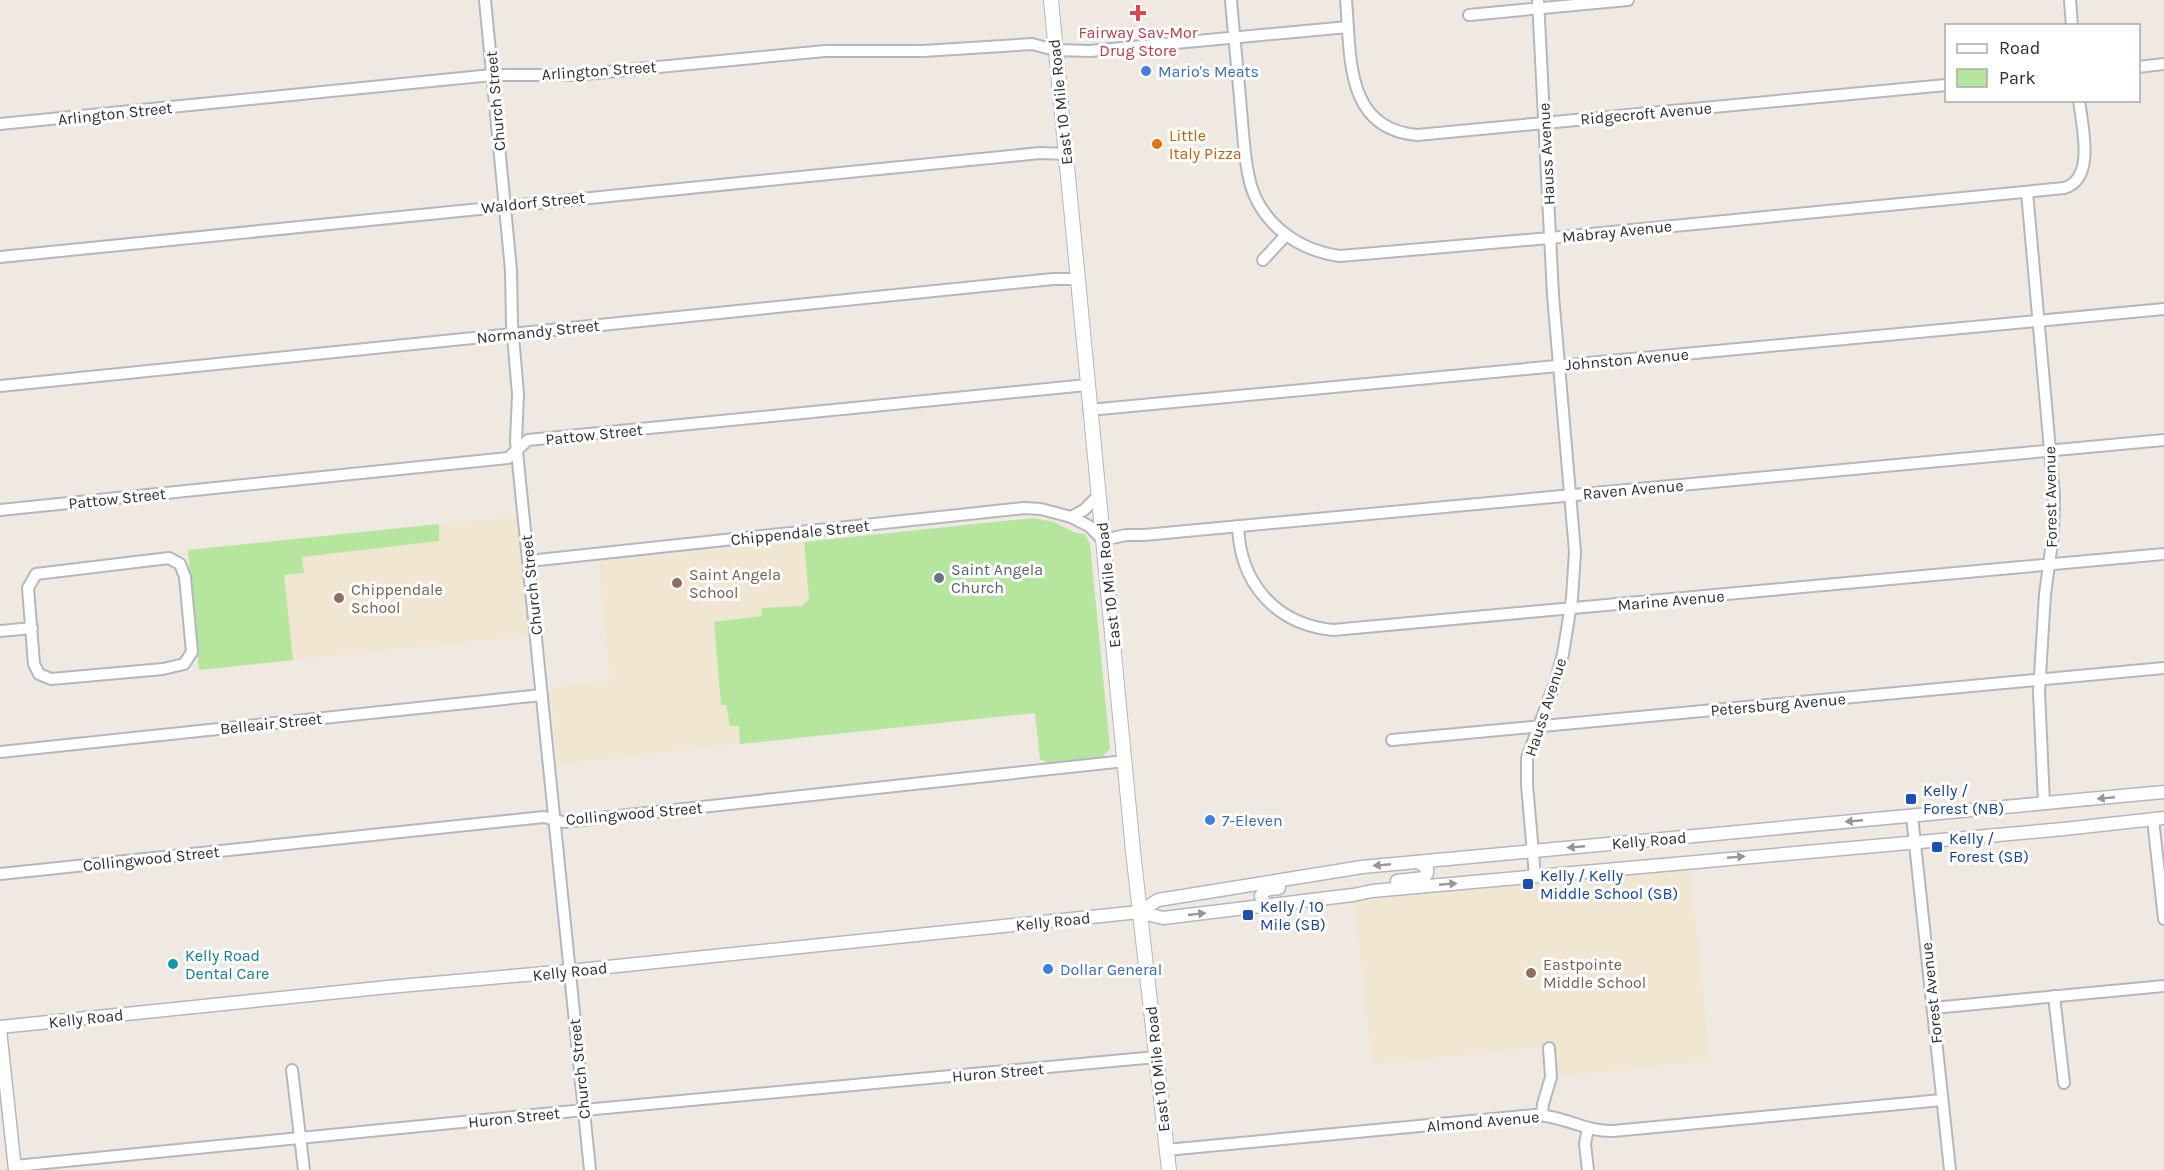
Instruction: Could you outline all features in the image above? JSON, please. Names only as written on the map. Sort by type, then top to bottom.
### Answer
[{"type":"main road","name":"East 10 Mile Road","points":[[1050,0],[1139,912],[1169,1170]]},
{"type":"street","name":"Church Street","points":[[485,0],[511,270],[517,377],[517,449],[590,1170]]},
{"type":"street","name":"Mabray Avenue","points":[[1231,0],[1248,174],[1252,190],[1271,221],[1286,235],[1324,254],[1340,256],[1550,238],[2069,187],[2077,182],[2082,173],[2084,152],[2079,102]]},
{"type":"street","name":"Ridgecroft Avenue","points":[[1346,0],[1354,79],[1360,100],[1377,120],[1397,132],[1417,135],[1945,85]]},
{"type":"street","points":[[1469,15],[1538,4],[1628,0]]},
{"type":"street","points":[[2070,0],[2072,24]]},
{"type":"street","name":"Hauss Avenue","points":[[1535,876],[1526,769],[1530,748],[1557,677],[1570,609],[1575,552],[1550,238],[1538,4]]},
{"type":"street","name":"Arlington Street","points":[[0,124],[492,75],[575,75],[825,51],[923,51],[1029,44],[1055,50],[1117,48],[1348,27]]},
{"type":"street","points":[[2140,66],[2164,64]]},
{"type":"street","name":"Waldorf Street","points":[[0,257],[1040,153],[1066,154]]},
{"type":"street","name":"Forest Avenue","points":[[2027,192],[2051,450],[2054,519],[2045,594],[2040,680],[2039,717],[2044,802]]},
{"type":"street","points":[[1263,260],[1286,235]]},
{"type":"street","name":"Normandy Street","points":[[0,386],[1053,279],[1077,279]]},
{"type":"street","name":"Johnston Avenue","points":[[1089,410],[2164,309]]},
{"type":"street","name":"Pattow Street","points":[[0,510],[508,458],[528,440],[1087,385]]},
{"type":"street","name":"Raven Avenue","points":[[1103,540],[1126,535],[2164,440]]},
{"type":"street","points":[[1071,517],[1084,510],[1099,495]]},
{"type":"street","name":"Chippendale Street","points":[[529,561],[1024,508],[1041,509],[1071,517],[1089,526],[1103,540]]},
{"type":"street","name":"Marine Avenue","points":[[1238,526],[1244,563],[1256,586],[1277,610],[1313,627],[1333,630],[2164,554]]},
{"type":"street","points":[[169,558],[180,564],[183,571],[192,652],[184,664],[163,669],[51,679],[39,675],[34,664],[32,628],[28,588],[36,574],[169,558]]},
{"type":"street","points":[[0,631],[32,628]]},
{"type":"street","name":"Petersburg Avenue","points":[[1392,740],[2164,668]]},
{"type":"street","name":"Belleair Street","points":[[0,752],[542,695]]},
{"type":"street","name":"Collingwood Street","points":[[0,874],[544,817],[563,822],[1125,761]]},
{"type":"street","name":"Kelly Road","points":[[1139,912],[1158,900],[1333,871],[2164,792]]},
{"type":"street","name":"Forest Avenue","points":[[1912,816],[1950,1170]]},
{"type":"street","points":[[2158,818],[2164,919]]},
{"type":"street","name":"Kelly Road","points":[[0,1028],[1139,912],[1163,918],[1372,891],[2158,818]]},
{"type":"street","points":[[1372,891],[1382,883],[1424,878],[1427,868],[1418,862]]},
{"type":"street","points":[[1265,905],[1261,896],[1265,890],[1309,883],[1333,871]]},
{"type":"street","points":[[1933,1008],[2164,986]]},
{"type":"street","points":[[2054,996],[2064,1083]]},
{"type":"street","points":[[0,1028],[15,1168]]},
{"type":"street","points":[[1542,1115],[1551,1077],[1549,1048]]},
{"type":"street","name":"Huron Street","points":[[15,1168],[584,1110],[1156,1057]]},
{"type":"street","points":[[292,1070],[304,1170]]},
{"type":"street","name":"Almond Avenue","points":[[1166,1150],[1542,1115],[1599,1132],[1942,1100]]},
{"type":"street","points":[[1588,1128],[1585,1144],[1588,1170]]},
{"type":"shaded area","points":[[520,516],[529,636],[199,670],[188,550]]},
{"type":"shaded area","points":[[804,542],[809,599],[802,606],[761,608],[762,616],[721,705],[726,705],[739,726],[740,744],[557,765],[550,687],[610,681],[598,561]]},
{"type":"shaded area","name":"Eastpointe Middle School","points":[[1690,868],[1711,1061],[1559,1077],[1556,1046],[1372,1065],[1354,901]]},
{"type":"green space","points":[[1033,518],[1054,522],[1073,532],[1085,534],[1090,544],[1110,748],[1103,757],[1045,763],[1044,760],[1040,760],[1035,713],[740,744],[739,726],[730,726],[726,705],[721,705],[714,622],[762,616],[761,608],[802,606],[809,599],[804,542]]},
{"type":"green space","points":[[439,524],[439,541],[302,557],[304,573],[284,575],[293,660],[199,670],[188,550]]},
{"type":"place","name":"Fairway Sav-Mor Drug Store","points":[[1138,13]]},
{"type":"place","name":"Mario's Meats","points":[[1146,71]]},
{"type":"place","name":"Little Italy Pizza","points":[[1157,144]]},
{"type":"place","name":"Saint Angela Church","points":[[939,578]]},
{"type":"place","name":"Saint Angela School","points":[[677,583]]},
{"type":"place","name":"Chippendale School","points":[[339,598]]},
{"type":"place","name":"Kelly / Forest (NB)","points":[[1911,799]]},
{"type":"place","name":"7-Eleven","points":[[1210,820]]},
{"type":"place","name":"Kelly / Forest (SB)","points":[[1937,847]]},
{"type":"place","name":"Kelly / Kelly Middle School (SB)","points":[[1528,884]]},
{"type":"place","name":"Kelly / 10 Mile (SB)","points":[[1248,915]]},
{"type":"place","name":"Kelly Road Dental Care","points":[[173,964]]},
{"type":"place","name":"Dollar General","points":[[1048,969]]},
{"type":"place","name":"Eastpointe Middle School","points":[[1531,973]]}]
